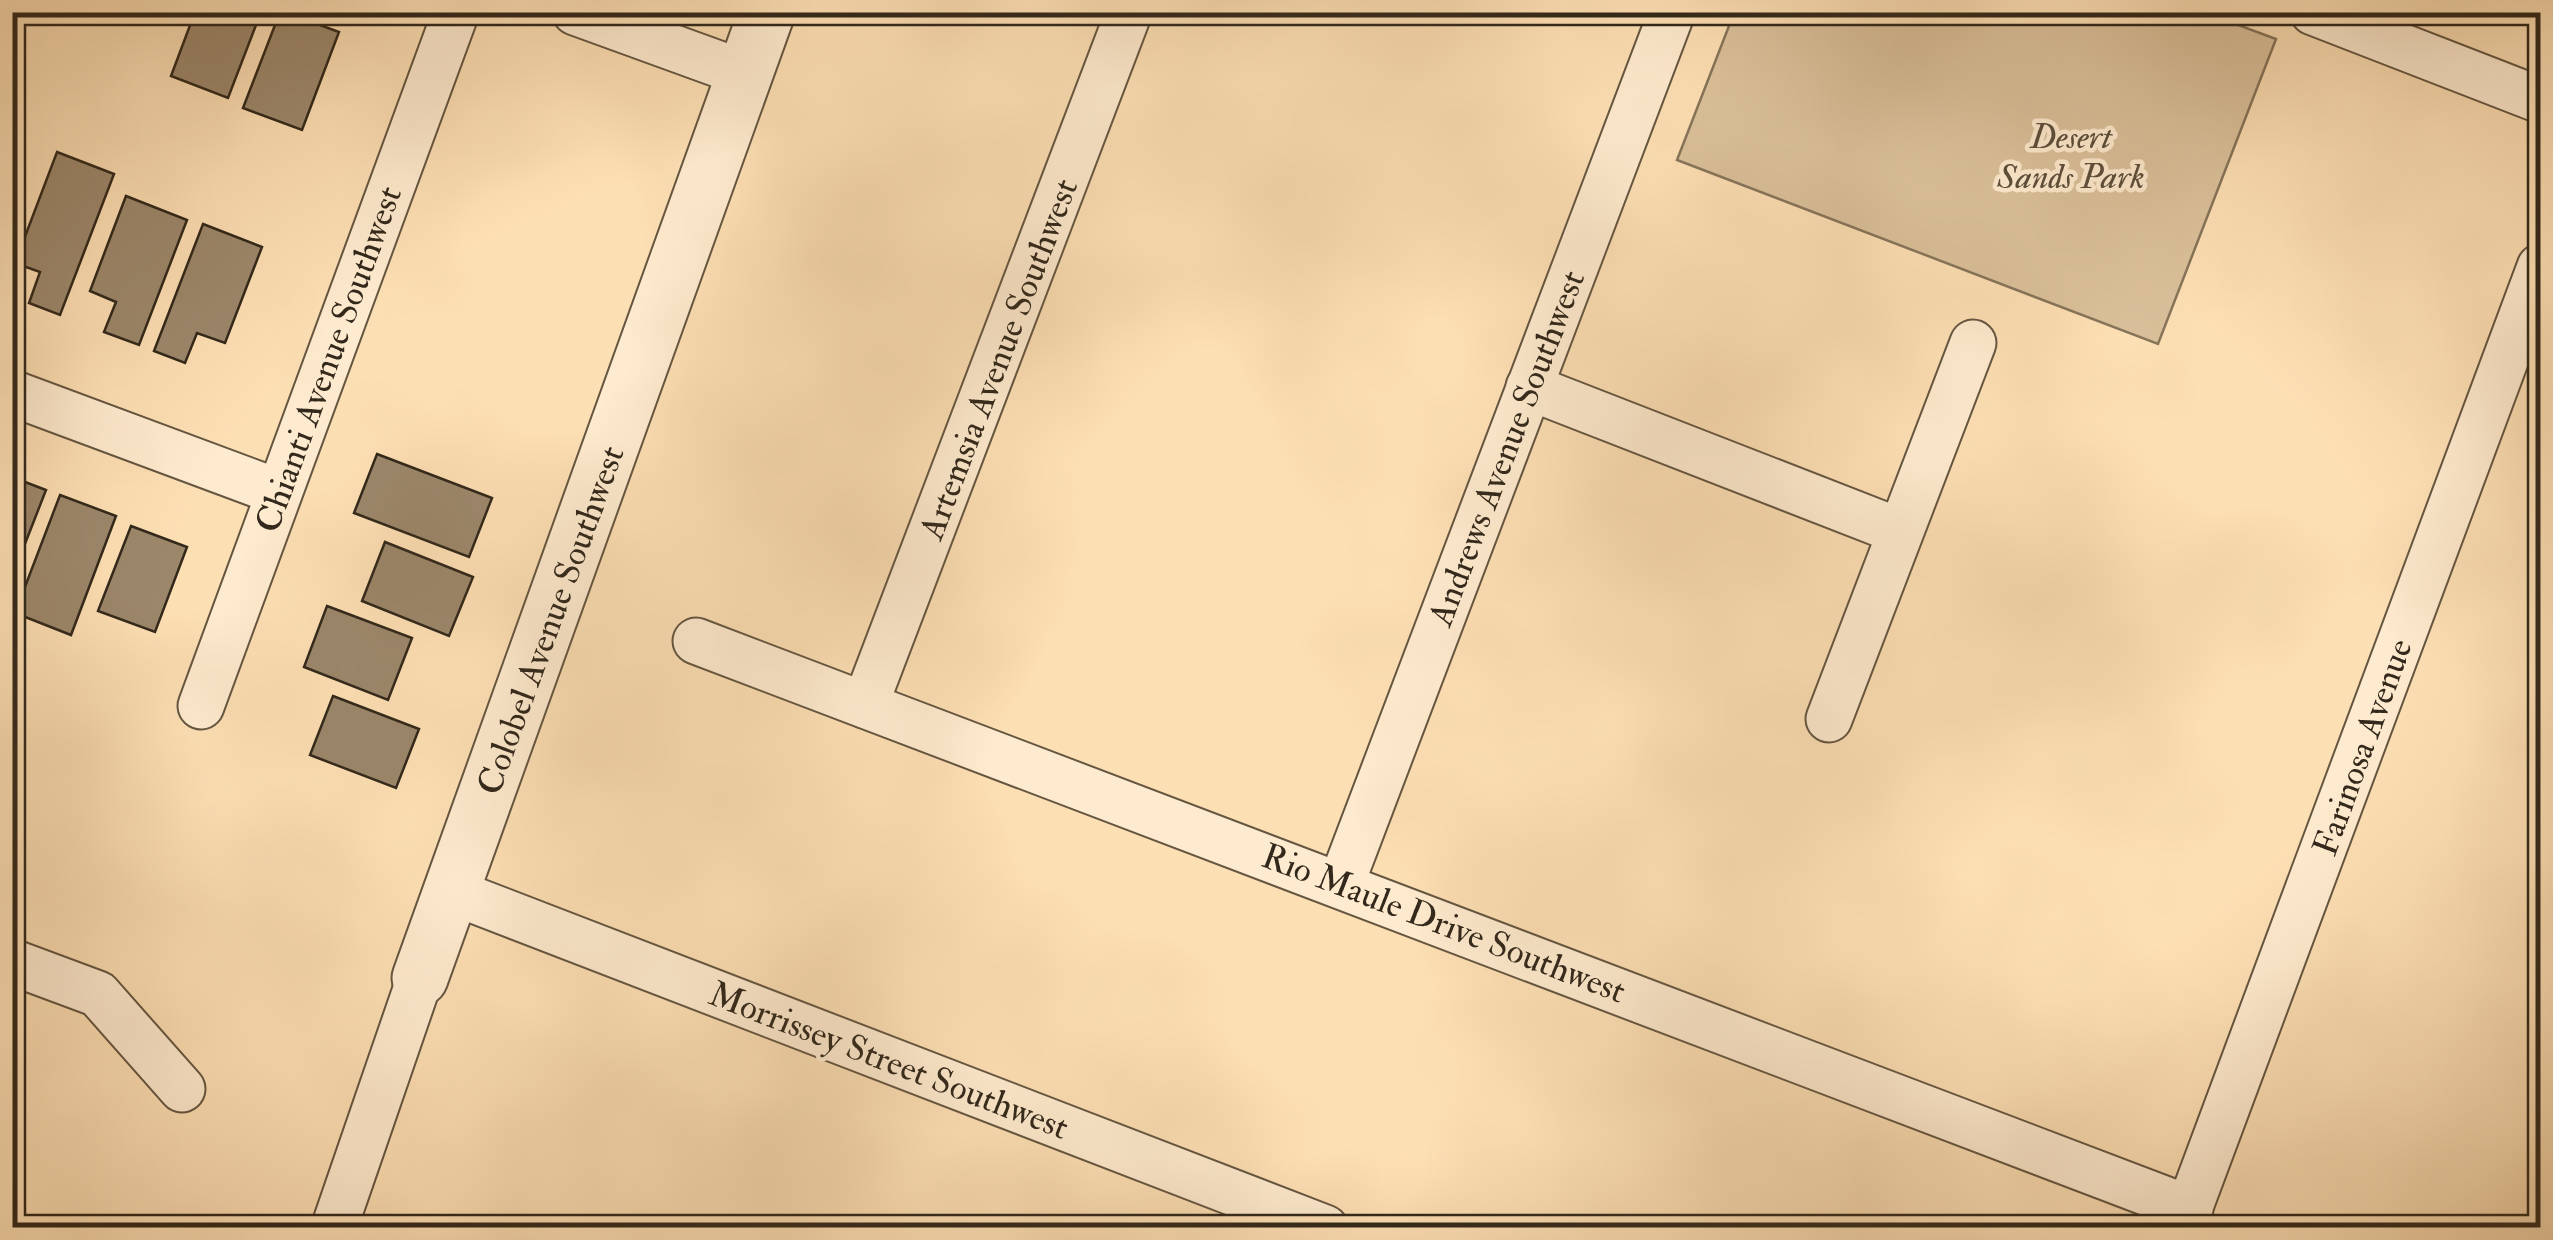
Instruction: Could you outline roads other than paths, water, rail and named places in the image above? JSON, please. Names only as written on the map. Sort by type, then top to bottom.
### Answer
[{"type":"street","name":"Chianti Avenue Southwest","points":[[201,706],[456,12]]},
{"type":"street","points":[[574,12],[743,73]]},
{"type":"street","name":"Colobel Avenue Southwest","points":[[334,1228],[767,12]]},
{"type":"street","name":"Artemsia Avenue Southwest","points":[[865,705],[1128,12]]},
{"type":"street","name":"Andrews Avenue Southwest","points":[[1341,884],[1672,12]]},
{"type":"street","points":[[2312,12],[2540,100]]},
{"type":"street","name":"Farinosa Avenue","points":[[2186,1218],[2540,267]]},
{"type":"street","points":[[1829,719],[1973,343]]},
{"type":"street","points":[[1530,387],[1899,530]]},
{"type":"street","points":[[12,393],[278,492]]},
{"type":"street","name":"Rio Maule Drive Southwest","points":[[696,641],[1341,884],[2186,1218]]},
{"type":"street","name":"Morrissey Street Southwest","points":[[453,892],[1325,1228]]},
{"type":"street","points":[[12,962],[98,994],[182,1089]]},
{"type":"park label","name":"Desert Sands Park","points":[[2071,156]]}]
